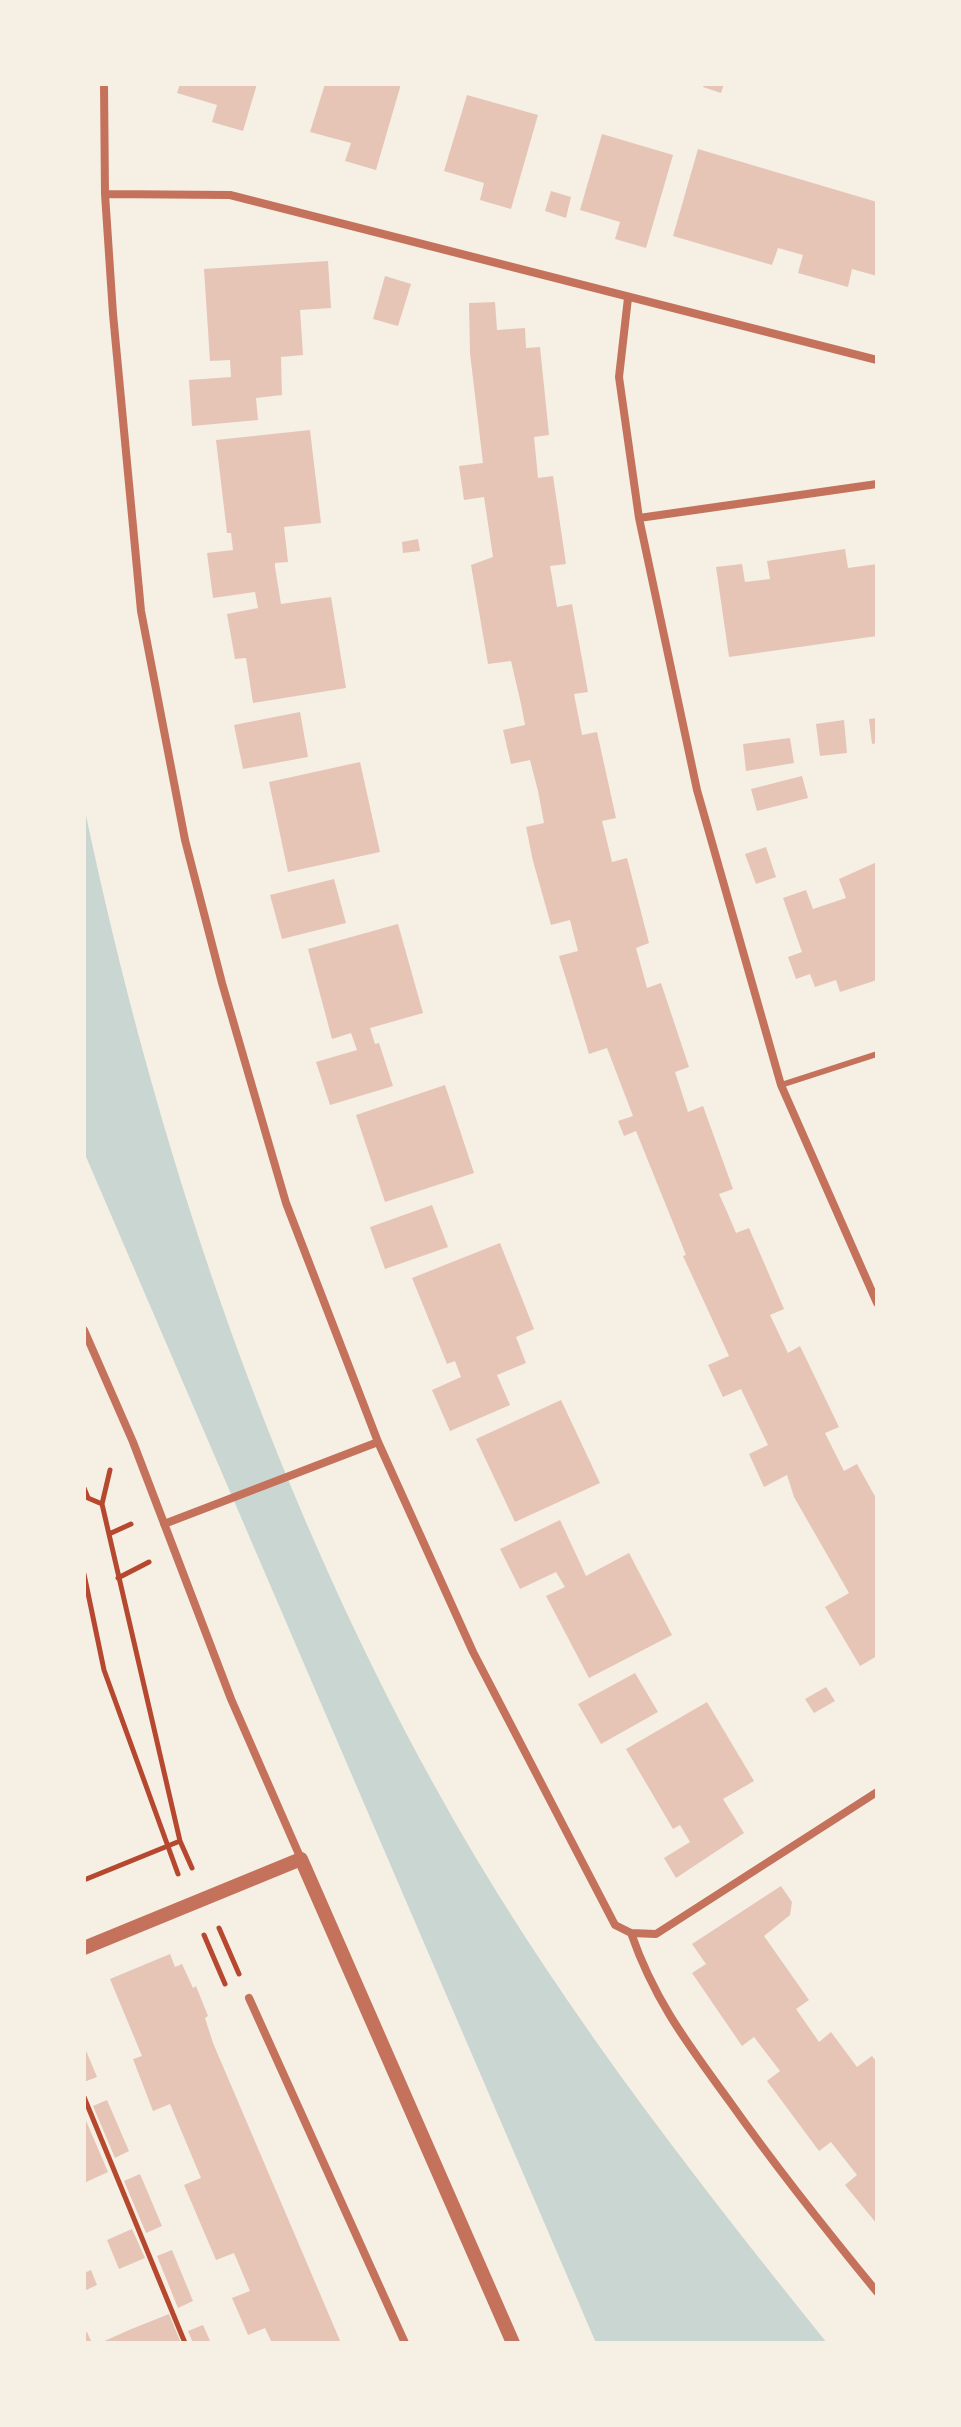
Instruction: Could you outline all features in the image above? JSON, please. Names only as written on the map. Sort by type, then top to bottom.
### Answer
[{"type":"street","points":[[104,84],[105,194],[141,611],[185,840],[286,1203],[378,1442],[480,1665],[615,1925],[631,1933],[656,1934],[877,1792]]},
{"type":"street","points":[[105,194],[230,195],[877,360]]},
{"type":"street","points":[[628,298],[619,377],[639,518],[697,790],[781,1085],[877,1303]]},
{"type":"street","points":[[639,518],[877,484]]},
{"type":"street","points":[[84,1330],[133,1442],[231,1699],[513,2343]]},
{"type":"street","points":[[164,1524],[378,1442]]},
{"type":"street","points":[[84,1948],[301,1859]]},
{"type":"street","points":[[631,1933],[647,1978],[663,2008],[778,2169],[877,2292]]},
{"type":"street","points":[[249,1998],[405,2343]]},
{"type":"lane","points":[[781,1085],[877,1054]]},
{"type":"path","points":[[133,1442],[111,1464],[102,1504],[180,1841],[249,1998]]},
{"type":"path","points":[[84,1488],[86,1501],[102,1504]]},
{"type":"path","points":[[84,1574],[104,1670],[167,1846],[228,1992]]},
{"type":"path","points":[[84,1880],[180,1841]]},
{"type":"path","points":[[84,2097],[185,2343]]},
{"type":"shaded area","points":[[84,806],[145,1059],[222,1307],[318,1549],[373,1667],[433,1783],[476,1857],[568,2002],[668,2141],[827,2343],[596,2343],[84,1152]]},
{"type":"building","points":[[180,84],[257,84],[243,131],[212,122],[217,105],[177,93]]},
{"type":"building","points":[[325,84],[401,84],[376,170],[345,161],[351,143],[310,132]]},
{"type":"building","points":[[704,84],[724,84],[721,93],[703,87]]},
{"type":"building","points":[[467,95],[538,115],[511,209],[480,200],[484,183],[444,171]]},
{"type":"building","points":[[602,134],[673,155],[646,248],[615,239],[620,222],[580,210]]},
{"type":"building","points":[[698,149],[877,202],[877,276],[852,269],[848,287],[798,273],[803,255],[778,248],[772,265],[673,236]]},
{"type":"building","points":[[551,191],[571,197],[566,218],[545,211]]},
{"type":"building","points":[[328,261],[331,308],[300,310],[303,355],[281,357],[282,395],[256,398],[258,420],[192,426],[189,380],[231,377],[230,360],[210,361],[204,269]]},
{"type":"building","points":[[385,276],[411,284],[398,326],[373,319]]},
{"type":"building","points":[[495,302],[497,330],[525,328],[526,348],[540,347],[549,435],[534,437],[538,478],[553,476],[566,564],[550,566],[557,607],[572,604],[588,692],[574,694],[582,735],[597,732],[616,818],[602,821],[612,862],[627,858],[649,943],[636,948],[647,988],[661,983],[689,1067],[675,1072],[688,1112],[703,1106],[733,1189],[719,1194],[736,1233],[749,1228],[784,1309],[770,1315],[788,1353],[800,1346],[839,1427],[825,1433],[844,1471],[857,1464],[877,1500],[877,1656],[860,1666],[825,1607],[849,1593],[794,1497],[787,1475],[764,1487],[749,1454],[768,1445],[741,1389],[723,1397],[708,1365],[729,1356],[683,1256],[686,1255],[636,1131],[624,1136],[618,1121],[633,1116],[607,1048],[589,1054],[559,956],[578,951],[570,920],[551,925],[533,861],[526,827],[544,823],[538,791],[530,760],[511,764],[503,730],[525,725],[521,704],[511,661],[488,664],[471,565],[493,557],[484,497],[464,500],[459,466],[483,463],[470,353],[469,303]]},
{"type":"building","points":[[310,430],[321,523],[284,527],[288,562],[275,563],[275,567],[281,604],[331,597],[346,688],[253,703],[246,658],[235,659],[227,614],[258,608],[255,592],[213,598],[207,553],[233,550],[231,533],[227,533],[216,440]]},
{"type":"building","points":[[418,539],[420,551],[403,553],[402,542]]},
{"type":"building","points":[[845,549],[848,568],[877,564],[877,636],[729,657],[716,567],[742,564],[745,582],[770,579],[767,561]]},
{"type":"building","points":[[300,712],[308,757],[243,769],[234,725]]},
{"type":"building","points":[[877,718],[877,743],[872,744],[869,719]]},
{"type":"building","points":[[844,720],[847,753],[820,756],[816,724]]},
{"type":"building","points":[[790,738],[794,763],[746,771],[743,744]]},
{"type":"building","points":[[360,762],[380,852],[288,872],[269,782]]},
{"type":"building","points":[[802,776],[808,798],[757,811],[751,789]]},
{"type":"building","points":[[766,847],[776,877],[756,884],[745,854]]},
{"type":"building","points":[[877,862],[877,980],[840,992],[836,980],[815,987],[810,974],[796,979],[788,957],[802,952],[783,898],[806,890],[813,909],[846,898],[839,879]]},
{"type":"building","points":[[334,879],[346,923],[282,939],[270,895]]},
{"type":"building","points":[[398,924],[423,1013],[370,1028],[375,1044],[379,1043],[393,1086],[330,1105],[316,1062],[357,1050],[351,1033],[332,1039],[308,949]]},
{"type":"building","points":[[445,1085],[474,1173],[385,1202],[356,1115]]},
{"type":"building","points":[[432,1205],[448,1247],[385,1269],[370,1227]]},
{"type":"building","points":[[500,1243],[534,1329],[516,1337],[526,1363],[497,1375],[510,1405],[450,1431],[432,1390],[461,1377],[455,1361],[447,1364],[412,1278]]},
{"type":"building","points":[[561,1400],[600,1483],[515,1522],[476,1439]]},
{"type":"building","points":[[560,1520],[586,1576],[629,1553],[672,1635],[589,1678],[546,1596],[565,1587],[556,1572],[520,1589],[500,1549]]},
{"type":"building","points":[[635,1673],[658,1712],[601,1744],[578,1704]]},
{"type":"building","points":[[826,1687],[835,1701],[814,1713],[805,1699]]},
{"type":"building","points":[[707,1702],[754,1781],[723,1799],[744,1833],[676,1878],[664,1858],[690,1842],[680,1825],[673,1829],[626,1749]]},
{"type":"building","points":[[781,1886],[792,1902],[790,1915],[764,1936],[809,2000],[796,2009],[819,2042],[831,2032],[857,2067],[872,2056],[877,2062],[877,2224],[845,2185],[857,2175],[831,2142],[819,2151],[767,2081],[780,2071],[754,2037],[742,2046],[692,1973],[706,1964],[692,1944]]},
{"type":"building","points":[[170,1954],[175,1967],[182,1964],[193,1988],[196,1986],[208,2016],[205,2018],[213,2043],[341,2343],[272,2343],[265,2328],[248,2335],[232,2298],[250,2291],[234,2253],[216,2260],[184,2185],[201,2178],[170,2104],[153,2111],[133,2059],[142,2056],[110,1979]]},
{"type":"building","points":[[84,2046],[97,2077],[84,2082]]},
{"type":"building","points":[[107,2100],[129,2151],[115,2158],[93,2106]]},
{"type":"building","points":[[84,2116],[108,2172],[84,2183]]},
{"type":"building","points":[[140,2174],[162,2226],[146,2233],[124,2181]]},
{"type":"building","points":[[132,2229],[145,2258],[119,2269],[107,2240]]},
{"type":"building","points":[[172,2250],[193,2301],[178,2308],[157,2256]]},
{"type":"building","points":[[91,2270],[97,2285],[84,2291],[84,2273]]},
{"type":"building","points":[[169,2314],[181,2343],[100,2343],[129,2330]]},
{"type":"building","points":[[203,2325],[211,2343],[193,2343],[188,2331]]},
{"type":"building","points":[[87,2332],[92,2343],[84,2343],[84,2333]]}]
